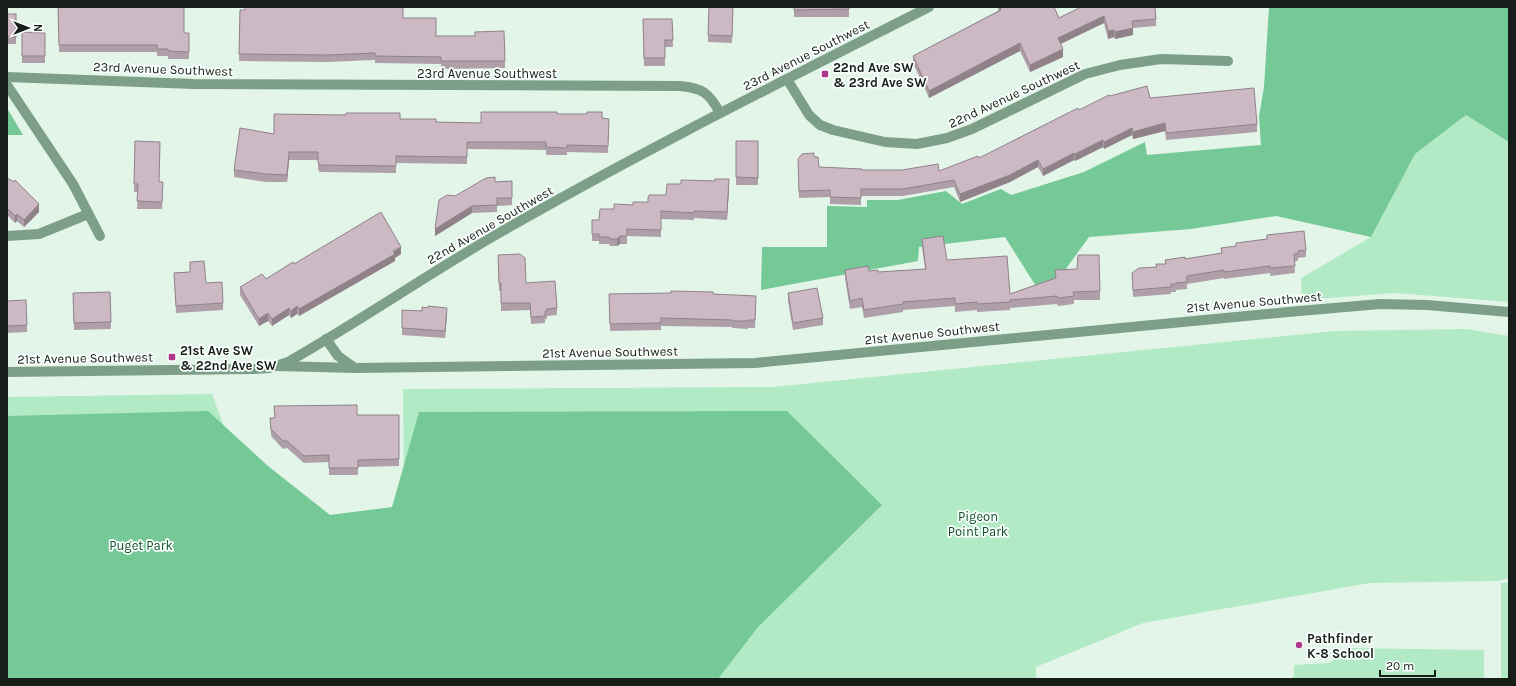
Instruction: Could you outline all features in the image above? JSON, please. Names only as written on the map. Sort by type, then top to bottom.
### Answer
[{"type":"street","name":"23rd Avenue Southwest","points":[[7,77],[193,84],[680,86],[691,87],[711,97],[720,113],[929,7]]},
{"type":"street","name":"22nd Avenue Southwest","points":[[787,79],[810,115],[820,125],[833,130],[885,142],[917,144],[947,138],[972,129],[1092,72],[1120,65],[1161,59],[1228,61]]},
{"type":"street","points":[[7,85],[73,184],[100,236]]},
{"type":"street","name":"22nd Avenue Southwest","points":[[277,366],[288,362],[498,234],[599,177],[720,113]]},
{"type":"street","points":[[7,236],[39,234],[88,214]]},
{"type":"street","name":"21st Avenue Southwest","points":[[7,372],[254,369],[277,366],[355,368],[755,363],[1380,304],[1427,305],[1509,312]]},
{"type":"street","points":[[326,338],[338,356],[355,368]]},
{"type":"green space","points":[[1269,7],[1509,7],[1509,142],[1466,115],[1415,154],[1371,237],[1276,216],[1191,229],[1089,237],[1044,299],[1005,237],[919,247],[918,261],[761,290],[762,247],[827,247],[827,206],[867,207],[867,200],[898,200],[946,191],[962,204],[1001,189],[1011,195],[1084,172],[1145,142],[1147,155],[1261,145],[1259,116],[1264,87]]},
{"type":"green space","points":[[7,108],[23,135],[7,135]]},
{"type":"green space","points":[[1466,115],[1509,142],[1509,302],[1395,293],[1302,300],[1301,278],[1371,237],[1415,154]]},
{"type":"green space","name":"Pigeon Point Park","points":[[1467,329],[1509,336],[1509,578],[1497,581],[1370,583],[1143,623],[1036,667],[1036,679],[7,679],[7,397],[212,394],[231,446],[257,470],[405,563],[403,389],[773,387],[1335,331]]},
{"type":"green space","name":"Puget Park","points":[[208,411],[268,466],[330,515],[392,507],[419,412],[787,411],[882,505],[758,627],[718,679],[7,679],[7,416]]},
{"type":"green space","points":[[1509,582],[1509,679],[1501,679],[1501,583]]},
{"type":"green space","points":[[1348,648],[1484,650],[1484,679],[1291,679],[1294,675],[1294,665],[1330,663]]},
{"type":"building","points":[[58,7],[184,7],[184,33],[189,33],[189,52],[157,49],[157,45],[59,45]]},
{"type":"building","points":[[245,7],[403,7],[403,18],[436,18],[436,36],[475,36],[475,32],[504,31],[505,61],[441,61],[441,57],[375,56],[375,53],[327,55],[239,54],[240,10],[245,10]]},
{"type":"building","points":[[709,7],[733,7],[732,36],[708,35]]},
{"type":"building","points":[[794,7],[849,7],[849,9],[794,10]]},
{"type":"building","points":[[1000,7],[1054,7],[1059,18],[1081,7],[1155,7],[1156,19],[1132,21],[1133,28],[1115,32],[1114,30],[1108,31],[1104,16],[1058,38],[1063,49],[1030,65],[1020,43],[929,91],[913,56],[1001,10]]},
{"type":"building","points":[[7,14],[16,14],[16,37],[7,37]]},
{"type":"building","points":[[643,19],[672,19],[673,40],[665,40],[665,58],[644,58]]},
{"type":"building","points":[[22,32],[45,33],[45,56],[22,56]]},
{"type":"building","points":[[1147,86],[1150,98],[1254,88],[1257,124],[1166,133],[1165,123],[1133,132],[1132,128],[1104,142],[1103,140],[1075,154],[1074,153],[1043,169],[1038,160],[1010,175],[960,194],[954,180],[903,189],[861,189],[861,198],[830,197],[830,190],[799,191],[798,159],[802,154],[814,153],[814,157],[818,157],[819,167],[862,170],[902,170],[938,164],[939,171],[978,156],[979,158],[1078,108],[1079,110],[1109,95],[1110,96]]},
{"type":"building","points":[[481,112],[557,112],[557,114],[587,114],[587,112],[602,112],[602,118],[609,119],[608,146],[567,145],[567,148],[546,147],[546,142],[467,142],[467,157],[396,156],[396,166],[319,165],[318,152],[289,152],[287,175],[234,170],[240,128],[274,134],[274,114],[346,115],[346,113],[400,113],[400,119],[436,119],[436,122],[481,123]]},
{"type":"building","points":[[135,141],[160,142],[159,182],[163,182],[162,202],[137,201],[138,184],[134,184]]},
{"type":"building","points":[[736,141],[758,141],[758,178],[736,177]]},
{"type":"building","points":[[495,177],[495,182],[512,181],[512,198],[497,198],[497,205],[472,206],[435,229],[439,200],[447,195],[455,196],[486,178]]},
{"type":"building","points":[[7,178],[14,182],[15,180],[39,204],[24,220],[17,214],[15,216],[7,208]]},
{"type":"building","points":[[715,179],[729,179],[727,212],[694,211],[694,213],[661,211],[661,230],[627,229],[627,236],[620,236],[617,239],[599,237],[599,234],[592,234],[592,220],[599,220],[600,209],[614,209],[614,204],[633,205],[633,202],[648,202],[649,195],[666,195],[667,184],[681,184],[681,180],[715,181]]},
{"type":"building","points":[[381,212],[401,247],[393,251],[395,254],[299,309],[297,306],[291,311],[289,308],[272,319],[268,313],[259,319],[240,287],[262,274],[266,279]]},
{"type":"building","points":[[1304,231],[1306,250],[1298,251],[1298,254],[1294,254],[1295,266],[1270,268],[1270,266],[1224,272],[1224,270],[1187,276],[1187,282],[1171,284],[1171,287],[1133,290],[1132,273],[1139,268],[1157,267],[1156,264],[1166,264],[1165,260],[1185,257],[1185,259],[1222,253],[1221,248],[1236,246],[1236,243],[1267,239],[1267,235]]},
{"type":"building","points":[[943,236],[947,260],[1007,256],[1010,294],[1056,278],[1055,270],[1077,269],[1078,255],[1099,255],[1100,291],[1073,292],[1074,296],[1058,298],[1057,296],[1010,300],[1010,302],[977,304],[977,302],[955,304],[955,298],[903,302],[903,304],[864,310],[862,298],[850,301],[845,270],[868,266],[869,271],[878,270],[878,272],[926,269],[922,239]]},
{"type":"building","points":[[520,254],[525,258],[526,283],[555,281],[557,308],[547,309],[547,311],[545,311],[545,316],[531,317],[530,303],[501,303],[501,283],[499,283],[498,255]]},
{"type":"building","points":[[204,261],[206,283],[222,282],[223,303],[176,306],[174,273],[190,272],[190,262]]},
{"type":"building","points":[[817,288],[823,318],[793,323],[788,293]]},
{"type":"building","points":[[671,291],[713,292],[713,294],[756,296],[755,320],[732,321],[661,318],[661,323],[610,324],[609,294],[671,293]]},
{"type":"building","points":[[110,292],[111,322],[74,323],[73,293]]},
{"type":"building","points":[[26,300],[27,325],[7,326],[7,301]]},
{"type":"building","points":[[428,306],[447,308],[445,331],[402,328],[402,310],[422,311],[422,307],[428,308]]},
{"type":"building","points":[[357,405],[357,415],[399,415],[399,459],[358,460],[358,468],[329,468],[329,455],[304,456],[287,441],[283,441],[271,429],[270,418],[275,418],[274,406]]},
{"type":"place","name":"22nd Ave SW & 23rd Ave SW","points":[[825,74]]},
{"type":"place","name":"21st Ave SW & 22nd Ave SW","points":[[172,357]]},
{"type":"place","name":"Pathfinder K-8 School","points":[[1299,645]]}]
